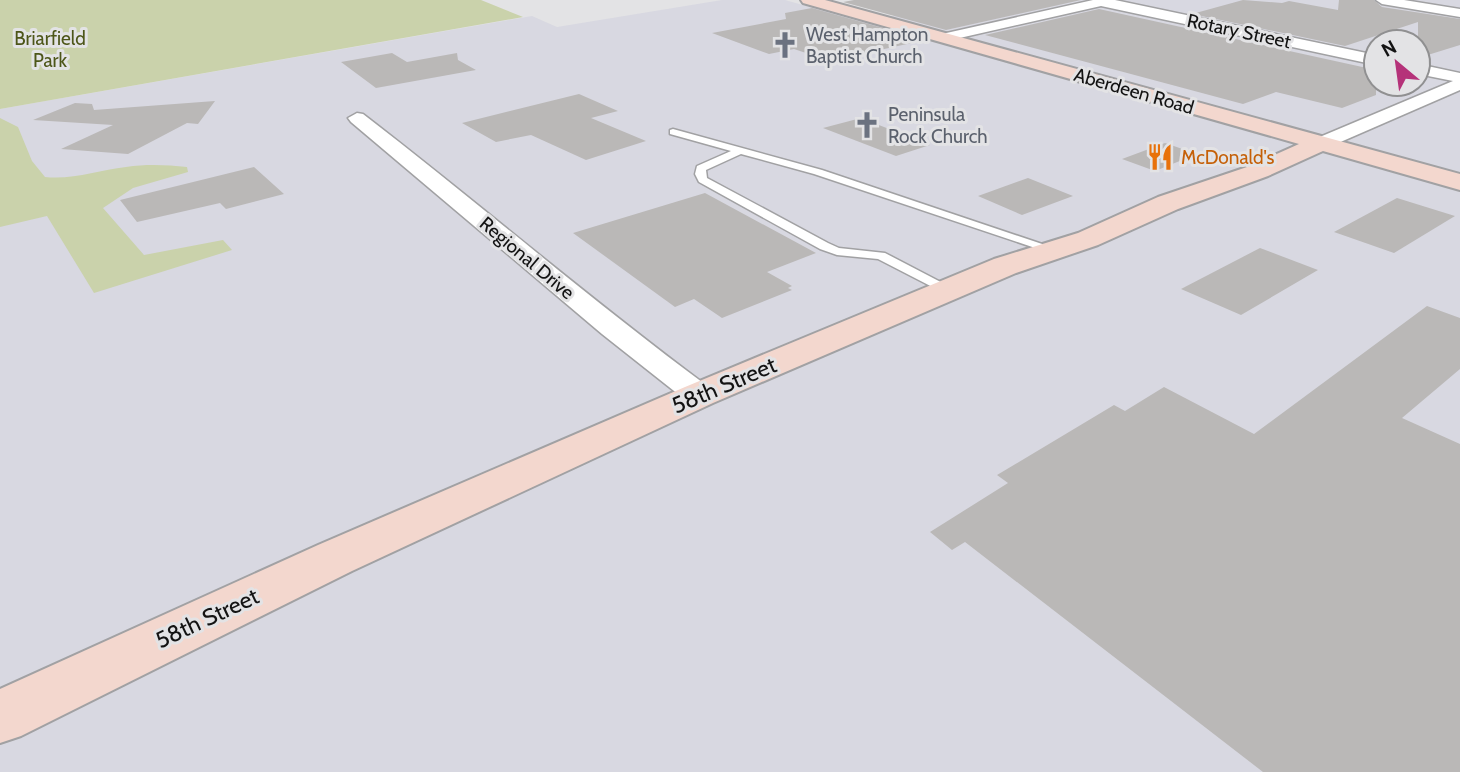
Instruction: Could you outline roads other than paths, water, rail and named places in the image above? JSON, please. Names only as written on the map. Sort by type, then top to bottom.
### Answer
[{"type":"street","name":"Aberdeen Road","points":[[808,0],[1460,182]]},
{"type":"street","points":[[1382,0],[1460,13]]},
{"type":"street","points":[[942,38],[1105,1]]},
{"type":"street","name":"Rotary Street","points":[[1105,1],[1362,57]]},
{"type":"street","points":[[1432,72],[1460,78]]},
{"type":"street","name":"58th Street","points":[[0,717],[335,558],[699,395],[1005,265],[1057,251],[1168,203],[1259,171],[1460,84]]},
{"type":"street","name":"Regional Drive","points":[[357,118],[518,248],[627,341],[699,395]]},
{"type":"lane","points":[[673,132],[742,150],[1057,251]]},
{"type":"lane","points":[[742,150],[701,168],[703,180],[824,246],[837,251],[881,256],[949,290]]},
{"type":"place","name":"West Hampton Baptist Church","points":[[785,45]]},
{"type":"place","name":"Peninsula Rock Church","points":[[867,125]]},
{"type":"place","name":"McDonald's","points":[[1160,157]]},
{"type":"park label","name":"Briarfield Park","points":[[50,49]]}]
